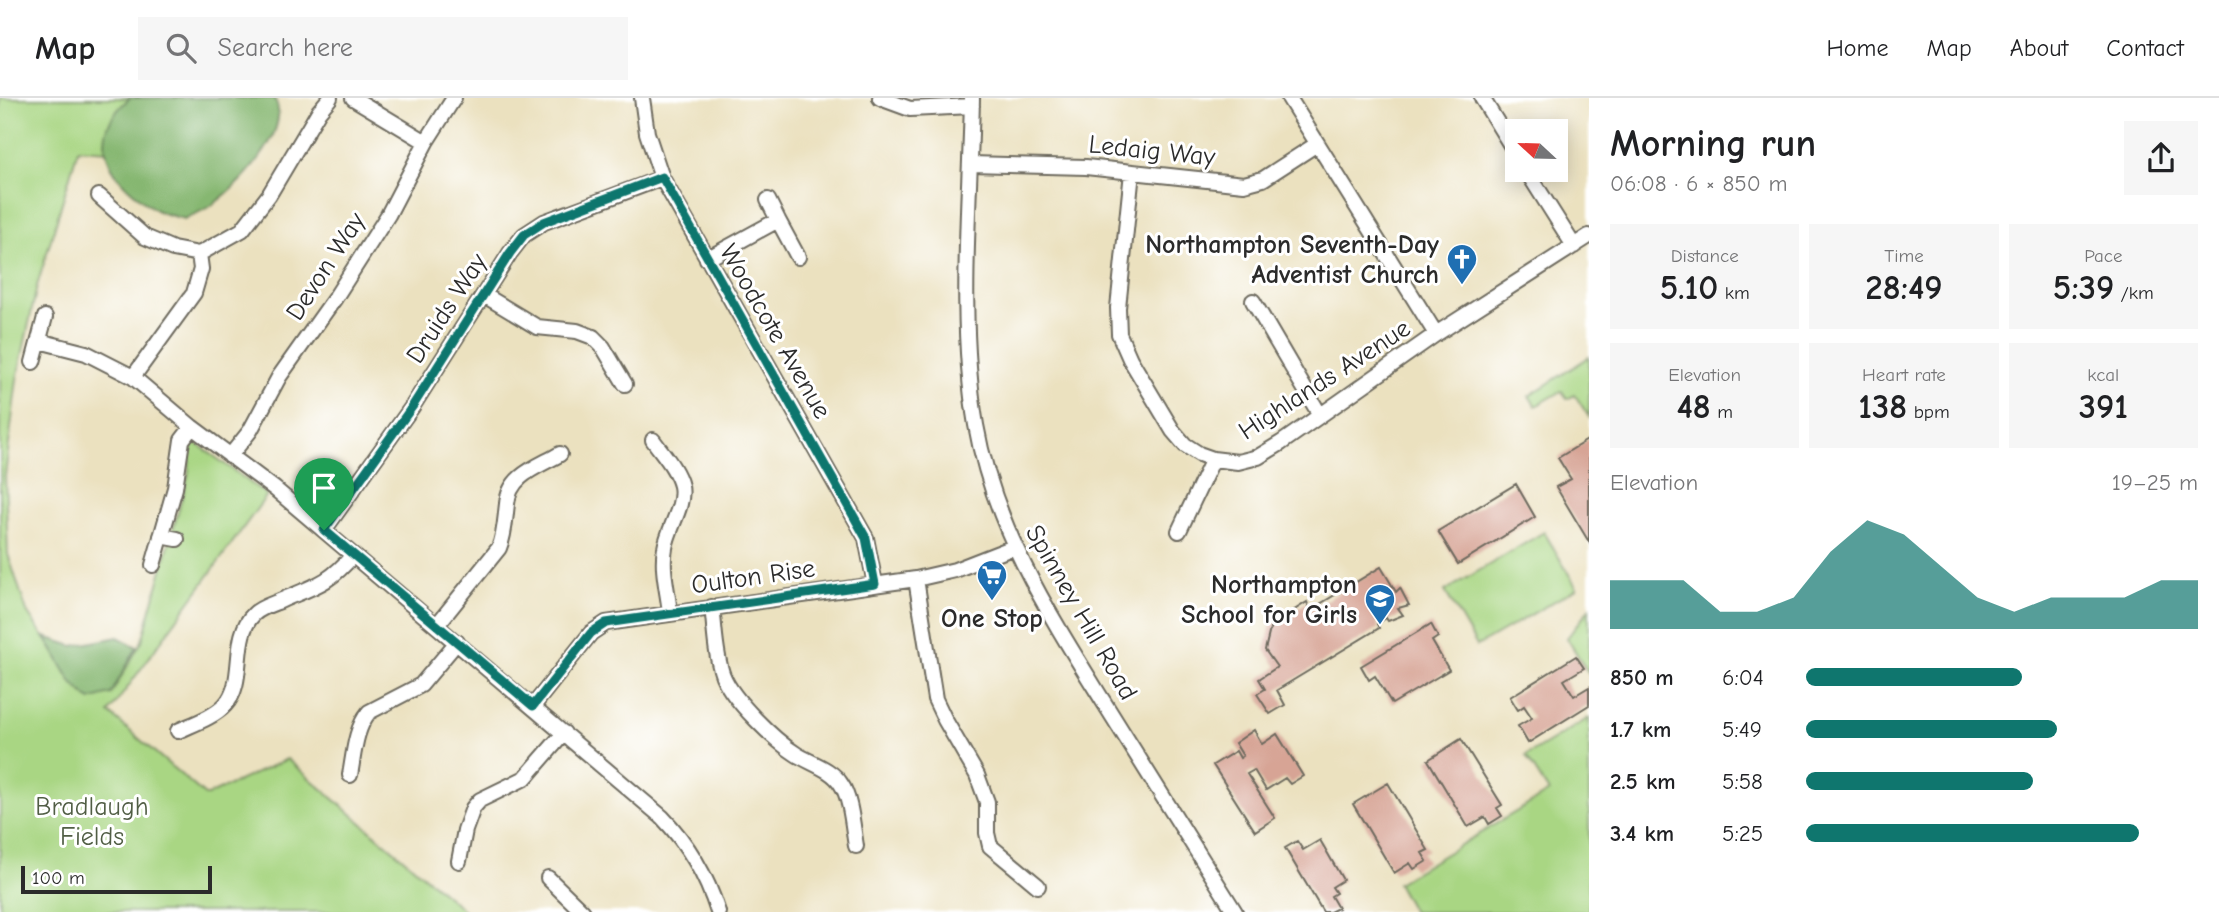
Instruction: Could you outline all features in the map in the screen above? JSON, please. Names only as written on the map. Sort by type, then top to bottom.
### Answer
[{"type":"street","points":[[99,197],[145,237],[173,249],[199,254],[242,230],[264,203],[319,111],[330,98]]},
{"type":"street","points":[[353,98],[426,142]]},
{"type":"street","name":"Devon Way","points":[[230,456],[250,431],[279,377],[335,298],[388,215],[426,142],[454,98]]},
{"type":"street","name":"Woodcote Avenue","points":[[642,98],[647,133],[662,177],[866,538],[875,584]]},
{"type":"street","points":[[880,98],[910,109],[972,102]]},
{"type":"street","points":[[1289,98],[1436,334]]},
{"type":"street","points":[[1482,98],[1505,135]]},
{"type":"street","name":"Spinney Hill Road","points":[[972,102],[967,317],[971,395],[982,457],[1014,547],[1046,609],[1235,912]]},
{"type":"street","name":"Ledaig Way","points":[[971,164],[1066,165],[1251,183],[1263,179],[1317,144]]},
{"type":"street","name":"Highlands Avenue","points":[[1132,172],[1118,308],[1119,334],[1130,359],[1172,431],[1185,445],[1213,459],[1238,463],[1258,457],[1436,334],[1589,236]]},
{"type":"street","name":"Druids Way","points":[[324,530],[398,427],[510,253],[533,228],[662,177]]},
{"type":"street","points":[[1534,182],[1574,246]]},
{"type":"street","points":[[768,200],[798,257]]},
{"type":"street","points":[[707,259],[778,220]]},
{"type":"street","points":[[133,377],[194,293],[201,269],[199,254]]},
{"type":"street","points":[[484,295],[537,327],[577,331],[593,337],[603,347],[625,384]]},
{"type":"street","points":[[1253,301],[1320,415]]},
{"type":"street","points":[[33,362],[45,317]]},
{"type":"street","points":[[39,341],[86,353],[133,377],[192,428],[275,489],[354,555],[650,805],[675,831],[697,864],[718,912]]},
{"type":"street","points":[[153,565],[174,488],[182,440],[192,428]]},
{"type":"street","points":[[653,440],[677,476],[681,488],[679,504],[665,547],[664,568],[670,613]]},
{"type":"street","points":[[437,625],[499,548],[504,533],[508,492],[512,485],[523,475],[560,454]]},
{"type":"street","points":[[1179,531],[1213,459]]},
{"type":"street","points":[[161,536],[177,539]]},
{"type":"street","name":"Oulton Rise","points":[[533,706],[591,633],[606,623],[916,579],[955,570],[1014,547]]},
{"type":"street","points":[[178,731],[220,710],[229,701],[244,632],[252,615],[335,576],[354,555]]},
{"type":"street","points":[[916,579],[935,699],[977,775],[987,802],[987,833],[990,846],[1038,886]]},
{"type":"street","points":[[712,607],[719,660],[725,681],[777,739],[832,775],[842,785],[856,846]]},
{"type":"street","points":[[350,775],[358,732],[364,718],[369,712],[421,685],[457,642]]},
{"type":"street","points":[[459,860],[473,808],[480,800],[525,778],[564,733]]},
{"type":"street","points":[[548,878],[583,912]]},
{"type":"green space","name":"Bradlaugh Fields","points":[[0,98],[149,98],[110,151],[78,149],[37,286],[17,379],[5,476],[8,554],[27,612],[63,665],[111,694],[142,641],[188,476],[192,440],[267,495],[109,713],[206,796],[287,759],[466,912],[0,912]]},
{"type":"green space","points":[[130,98],[274,98],[278,112],[276,127],[259,159],[233,188],[209,207],[184,219],[151,207],[127,187],[110,163],[106,150],[109,124]]},
{"type":"green space","points":[[1589,357],[1589,417],[1575,395],[1567,399],[1562,391],[1536,406],[1529,396]]},
{"type":"green space","points":[[1544,532],[1577,588],[1477,646],[1445,591]]},
{"type":"green space","points":[[1589,609],[1589,674],[1567,638]]},
{"type":"green space","points":[[45,637],[73,646],[118,637],[137,647],[111,694],[90,700],[72,683]]},
{"type":"green space","points":[[1589,718],[1589,912],[1413,912],[1397,883],[1549,792],[1526,756]]},
{"type":"building","points":[[1589,439],[1589,542],[1556,487],[1571,479],[1558,458]]},
{"type":"building","points":[[1516,484],[1535,517],[1458,564],[1438,531]]},
{"type":"building","points":[[1381,567],[1396,592],[1400,588],[1409,605],[1398,608],[1403,615],[1388,621],[1386,618],[1377,624],[1379,628],[1277,690],[1285,705],[1270,714],[1257,694],[1265,689],[1259,679],[1277,667],[1265,650],[1271,625],[1307,602],[1310,610]]},
{"type":"building","points":[[1431,624],[1438,637],[1432,641],[1449,670],[1392,704],[1375,676],[1369,680],[1361,666]]},
{"type":"building","points":[[1576,656],[1584,668],[1564,680],[1574,696],[1589,687],[1589,705],[1528,743],[1518,726],[1532,718],[1524,706],[1518,710],[1510,697]]},
{"type":"building","points":[[1254,730],[1262,744],[1277,734],[1303,776],[1290,784],[1285,778],[1266,790],[1254,770],[1247,774],[1275,818],[1255,831],[1213,765],[1236,751],[1240,758],[1243,756],[1235,743]]},
{"type":"building","points":[[1461,739],[1502,805],[1497,808],[1502,816],[1489,824],[1485,817],[1468,827],[1428,760]]},
{"type":"building","points":[[1388,783],[1428,850],[1422,853],[1427,861],[1414,869],[1410,863],[1394,873],[1353,804]]},
{"type":"building","points":[[1320,840],[1343,880],[1332,887],[1336,893],[1331,896],[1338,908],[1330,912],[1323,912],[1285,848],[1297,841],[1303,850]]},
{"type":"place","name":"Northampton Seventh-Day Adventist Church","points":[[1462,286]]},
{"type":"place","name":"One Stop","points":[[992,602]]},
{"type":"place","name":"Northampton School for Girls","points":[[1380,626]]},
{"type":"route","points":[[662,177],[866,538],[875,584],[606,623],[591,633],[533,706],[324,530],[412,407],[524,235],[553,218],[662,177]]}]
